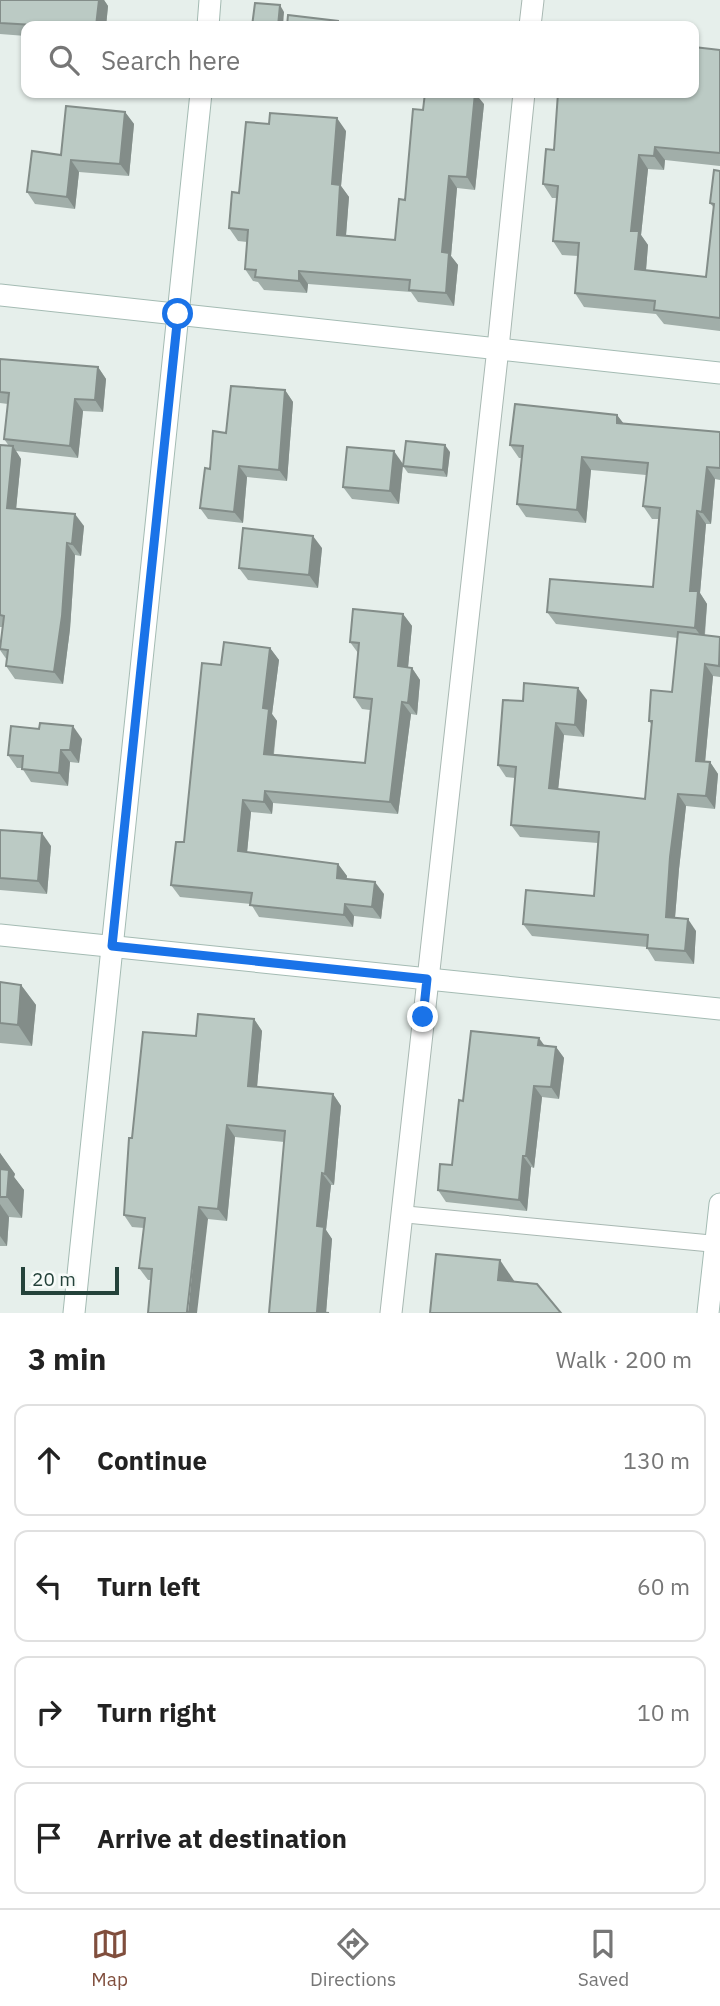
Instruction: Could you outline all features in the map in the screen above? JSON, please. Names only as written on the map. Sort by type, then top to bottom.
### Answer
[{"type":"street","points":[[208,21],[210,0]]},
{"type":"street","points":[[531,21],[533,0]]},
{"type":"street","points":[[74,1313],[200,98]]},
{"type":"street","points":[[391,1313],[523,98]]},
{"type":"street","points":[[0,295],[720,373]]},
{"type":"street","points":[[0,935],[720,1009]]},
{"type":"street","points":[[708,1313],[720,1204]]},
{"type":"lane","points":[[401,1214],[716,1244]]},
{"type":"building","points":[[0,0],[99,0],[97,21],[0,23]]},
{"type":"building","points":[[255,3],[280,5],[278,21],[253,21]]},
{"type":"building","points":[[288,15],[338,21],[287,21]]},
{"type":"building","points":[[699,48],[720,50],[720,153],[655,147],[654,156],[639,155],[631,231],[639,231],[635,269],[706,277],[714,204],[710,203],[714,170],[720,171],[720,318],[654,310],[655,301],[575,293],[579,243],[553,241],[558,186],[543,184],[546,149],[554,150],[558,98],[699,98]]},
{"type":"building","points":[[424,98],[475,98],[467,177],[449,176],[442,252],[449,253],[446,293],[409,290],[410,280],[299,271],[299,281],[255,277],[256,270],[245,269],[248,230],[229,228],[232,192],[239,193],[246,122],[269,124],[270,113],[337,118],[332,184],[340,185],[337,235],[395,240],[399,199],[405,200],[413,109],[423,110]]},
{"type":"building","points":[[66,106],[125,112],[120,164],[71,160],[67,197],[27,192],[32,151],[61,155]]},
{"type":"building","points":[[0,359],[98,367],[95,400],[75,399],[70,446],[4,439],[9,393],[0,392]]},
{"type":"building","points":[[231,386],[285,390],[279,470],[239,466],[234,512],[200,508],[205,468],[210,469],[213,431],[226,433]]},
{"type":"building","points":[[515,404],[617,415],[617,423],[720,432],[720,468],[707,467],[702,512],[697,511],[690,591],[698,591],[695,628],[547,612],[550,579],[653,587],[660,508],[643,506],[648,463],[582,457],[577,510],[517,504],[523,446],[510,445]]},
{"type":"building","points":[[406,441],[445,445],[443,470],[403,466]]},
{"type":"building","points":[[0,445],[13,446],[7,508],[75,514],[72,544],[67,543],[62,616],[54,672],[6,666],[8,650],[0,649],[4,616],[0,615]]},
{"type":"building","points":[[347,447],[394,451],[390,491],[343,487]]},
{"type":"building","points":[[243,528],[313,536],[309,575],[239,568]]},
{"type":"building","points":[[353,609],[403,614],[398,666],[412,668],[408,703],[402,702],[390,802],[265,791],[264,802],[243,800],[238,851],[338,864],[337,878],[375,882],[372,907],[345,904],[344,915],[250,905],[252,893],[171,885],[176,842],[184,842],[202,663],[221,665],[224,642],[270,648],[263,708],[269,709],[264,754],[365,763],[372,699],[354,697],[359,643],[350,642]]},
{"type":"building","points":[[678,632],[720,637],[719,666],[705,664],[696,761],[710,762],[706,796],[678,794],[670,857],[666,917],[688,919],[685,951],[647,948],[648,935],[523,924],[526,890],[594,896],[599,832],[511,825],[516,767],[498,765],[503,700],[523,701],[524,683],[578,688],[575,725],[556,723],[549,788],[645,799],[652,721],[649,721],[651,690],[672,692]]},
{"type":"building","points":[[40,723],[73,726],[70,750],[61,750],[59,773],[22,769],[23,756],[8,755],[11,726],[39,729]]},
{"type":"building","points":[[0,830],[42,833],[38,881],[0,878]]},
{"type":"building","points":[[0,982],[21,985],[18,1025],[0,1023]]},
{"type":"building","points":[[198,1014],[254,1019],[248,1086],[333,1094],[317,1226],[324,1227],[317,1312],[329,1313],[269,1313],[285,1131],[227,1125],[218,1209],[199,1207],[187,1312],[194,1313],[148,1313],[152,1269],[139,1268],[145,1218],[124,1215],[129,1138],[132,1138],[143,1032],[196,1036]]},
{"type":"building","points":[[471,1031],[539,1038],[538,1045],[556,1047],[551,1087],[534,1086],[519,1200],[438,1190],[440,1164],[452,1165],[459,1100],[463,1101]]},
{"type":"building","points":[[0,1169],[9,1170],[7,1197],[0,1197]]},
{"type":"building","points":[[436,1254],[500,1260],[498,1280],[537,1284],[561,1313],[430,1313]]},
{"type":"route","points":[[178,314],[112,946],[427,979],[423,1017]]}]
